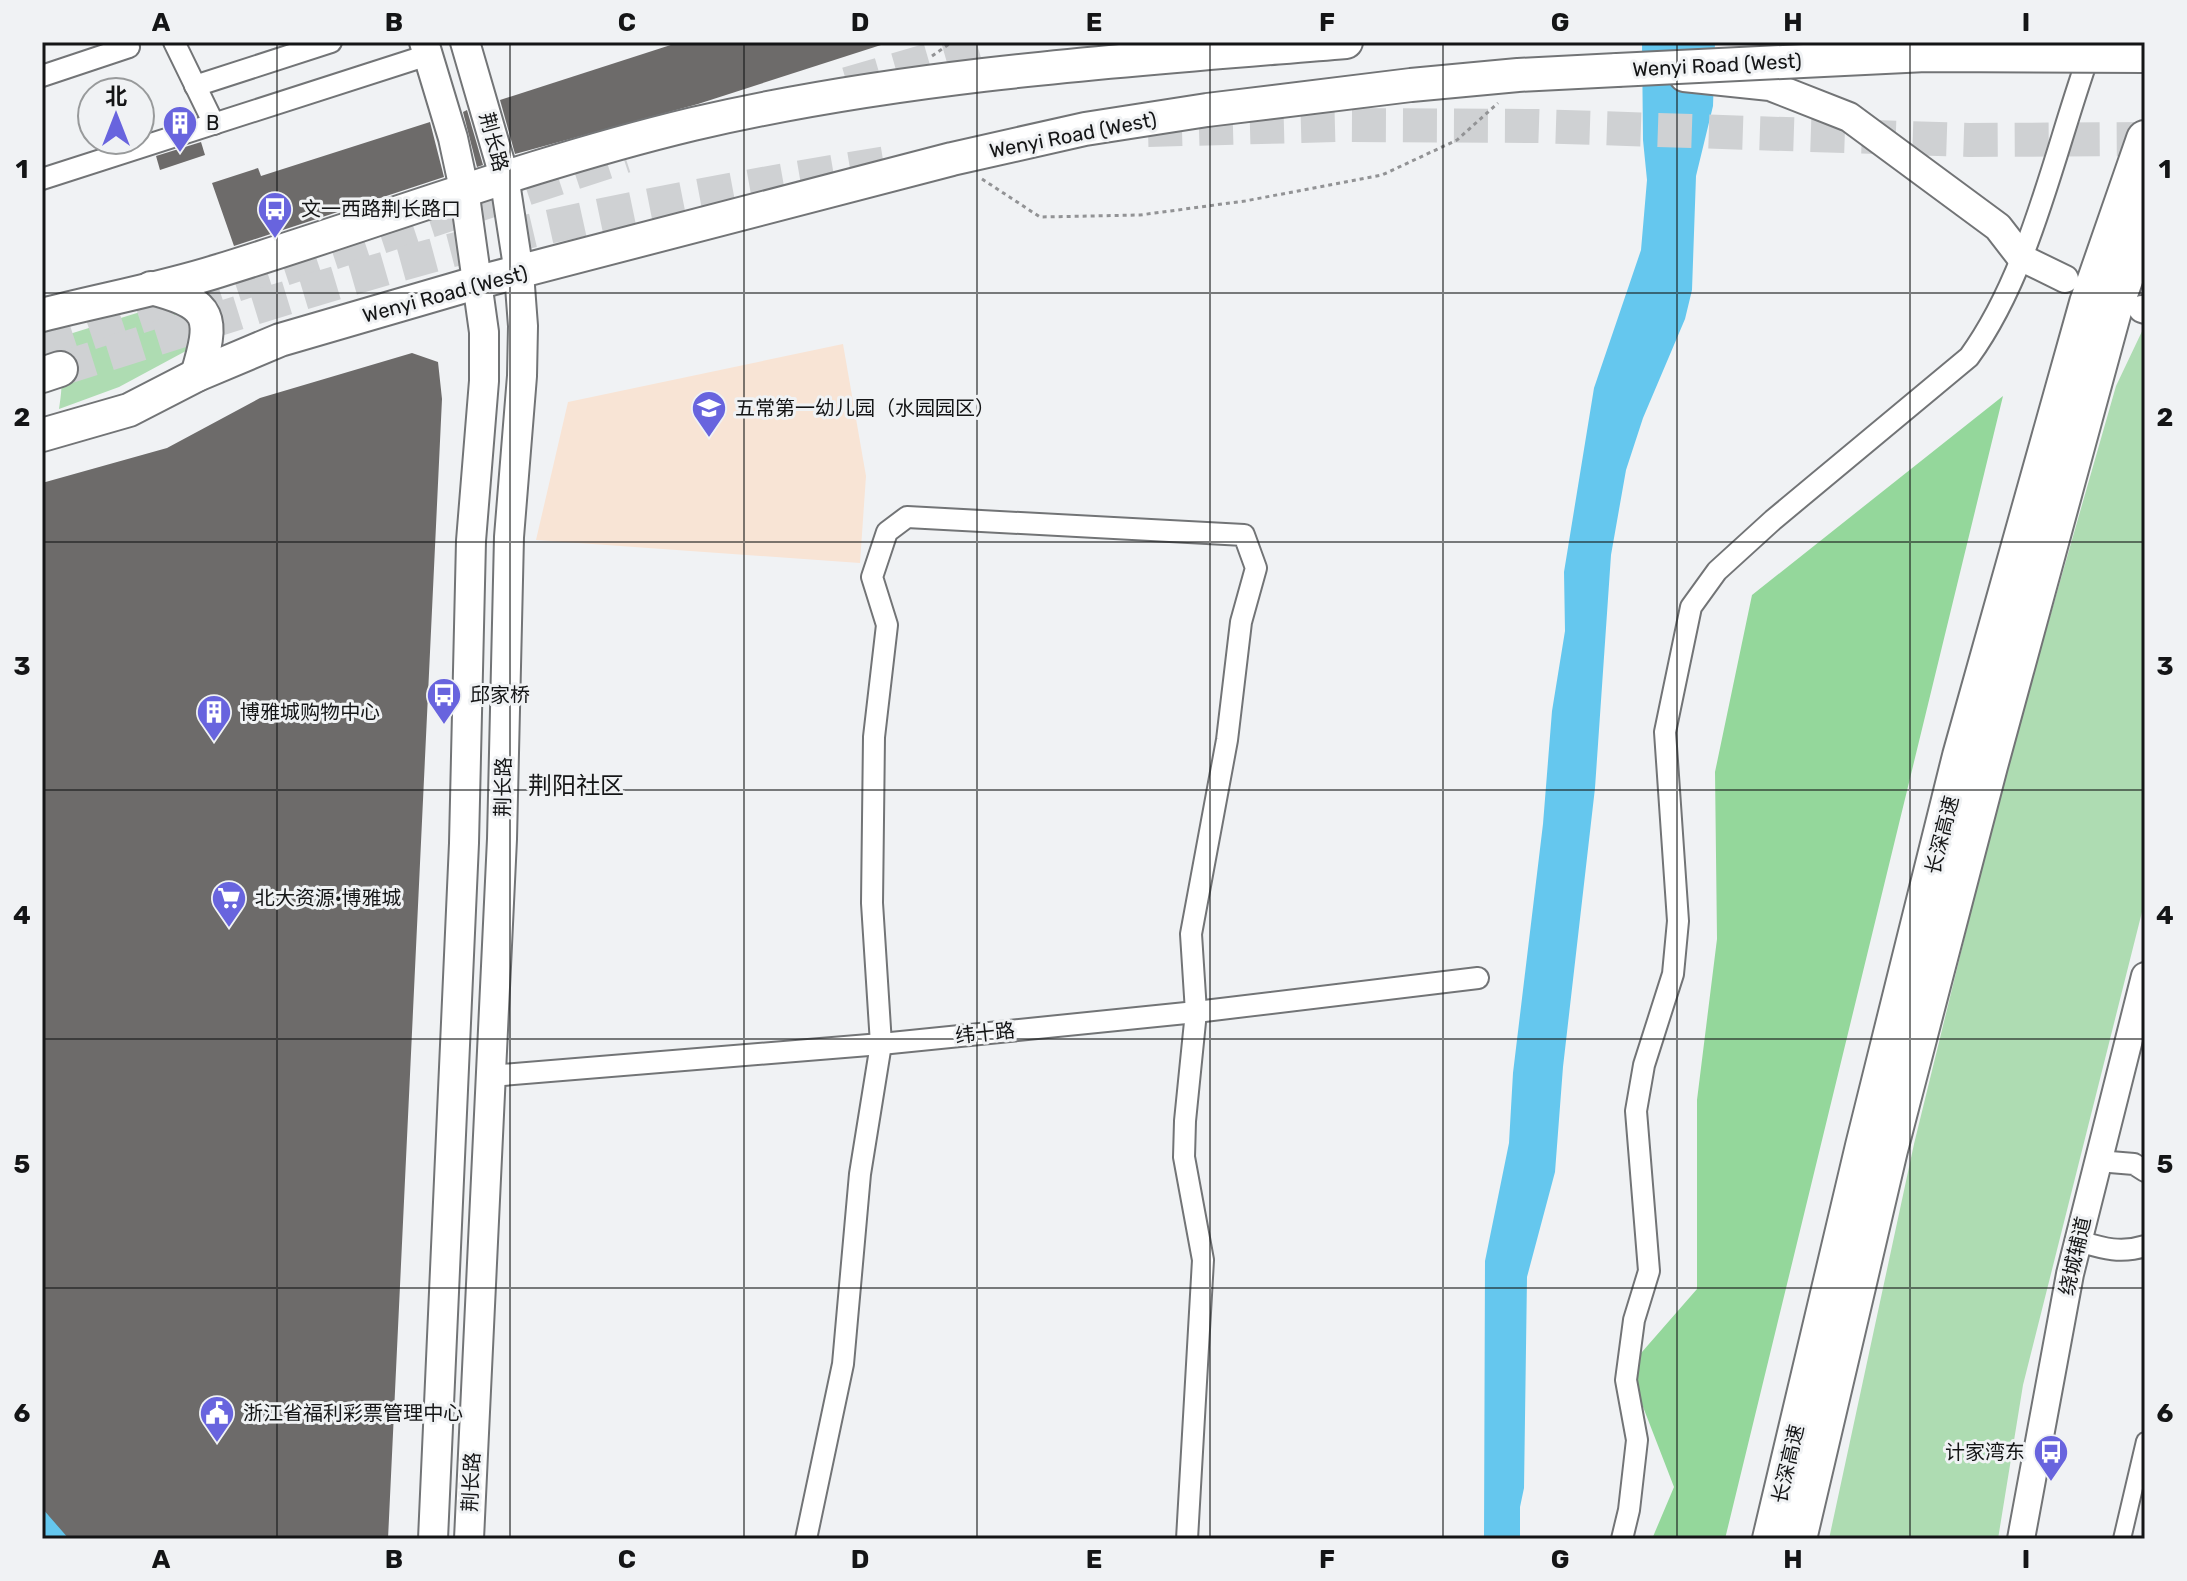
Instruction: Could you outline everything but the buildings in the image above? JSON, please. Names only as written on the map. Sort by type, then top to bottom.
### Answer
[{"type":"highway","name":"长深高速","points":[[1771,1539],[1860,1161],[1961,756],[2088,303],[2145,139]]},
{"type":"highway","name":"长深高速","points":[[1798,1539],[1889,1150],[1989,766],[2113,311],[2145,220]]},
{"type":"main road","name":"荆长路","points":[[465,42],[504,176],[519,273],[523,326],[509,537],[502,839],[469,1539]]},
{"type":"main road","points":[[42,315],[215,272],[504,176],[695,124],[847,94],[980,76],[1272,46],[1346,42]]},
{"type":"main road","name":"荆长路","points":[[426,49],[453,138],[464,189],[484,332],[484,381],[471,541],[464,843],[433,1539]]},
{"type":"main road","name":"Wenyi Road (West)","points":[[42,435],[129,410],[197,375],[280,340],[479,282],[952,159],[1085,129],[1207,110],[1518,75],[1926,55],[2145,56]]},
{"type":"main road","points":[[1617,70],[1770,86],[1849,117],[1998,227],[2022,258]]},
{"type":"main road","points":[[151,288],[178,295],[203,312],[207,323],[207,340],[197,375]]},
{"type":"street","points":[[174,42],[214,124]]},
{"type":"street","points":[[195,86],[331,42]]},
{"type":"street","points":[[1622,1539],[1629,1510],[1637,1440],[1626,1380],[1634,1320],[1649,1271],[1636,1111],[1644,1065],[1673,974],[1678,921],[1665,732],[1691,607],[1717,571],[1773,520],[1969,357],[1990,328],[2022,258],[2094,42]]},
{"type":"street","points":[[42,76],[129,47]]},
{"type":"street","points":[[42,179],[214,124],[426,49]]},
{"type":"street","points":[[2022,258],[2065,279]]},
{"type":"street","points":[[806,1539],[843,1364],[860,1174],[881,1044],[872,903],[874,737],[887,625],[872,577],[887,532],[907,517],[1244,535],[1256,568],[1241,622],[1227,740],[1191,934],[1196,1012],[1184,1157],[1203,1260],[1187,1539]]},
{"type":"street","name":"绕城辅道","points":[[2021,1539],[2065,1300],[2145,976]]},
{"type":"street","name":"纬十路","points":[[490,1076],[881,1044],[1196,1012],[1478,978]]},
{"type":"street","points":[[2098,1161],[2134,1164],[2145,1171]]},
{"type":"street","points":[[2078,1241],[2128,1252],[2145,1246]]},
{"type":"street","points":[[2122,1539],[2145,1441]]},
{"type":"path","points":[[952,159],[1040,217],[1140,215],[1245,201],[1382,175],[1432,152],[1457,140],[1496,105],[1518,75]]},
{"type":"shaded area","name":"五常第一幼儿园（水园园区）","points":[[843,344],[866,476],[860,563],[536,540],[568,402]]},
{"type":"green space","points":[[183,305],[197,345],[119,387],[59,409],[60,373],[44,342],[156,307]]},
{"type":"green space","points":[[2145,325],[2145,900],[2023,1385],[1998,1539],[1829,1539],[1914,1144],[2003,781],[2116,386]]},
{"type":"green space","points":[[2003,396],[1725,1539],[1652,1539],[1674,1487],[1628,1368],[1697,1289],[1697,1100],[1717,939],[1715,772],[1752,595]]},
{"type":"water","points":[[1642,42],[1715,42],[1713,106],[1696,176],[1692,290],[1685,319],[1643,418],[1626,470],[1611,555],[1595,788],[1563,1067],[1555,1172],[1527,1277],[1524,1488],[1520,1507],[1520,1539],[1484,1539],[1485,1261],[1509,1143],[1513,1073],[1543,824],[1552,711],[1565,631],[1564,572],[1594,388],[1641,250],[1647,180],[1643,140]]},
{"type":"water","points":[[42,1504],[70,1539],[42,1539]]},
{"type":"tunnel","points":[[847,84],[992,42]]},
{"type":"tunnel","points":[[1148,130],[1336,125],[1536,126],[1969,140],[2145,139]]},
{"type":"tunnel","points":[[42,349],[625,156]]},
{"type":"tunnel","points":[[60,369],[324,286],[484,242],[688,198],[893,162]]},
{"type":"place","name":"B","points":[[180,154]]},
{"type":"place","name":"文一西路荆长路口","points":[[275,240]]},
{"type":"place","name":"五常第一幼儿园（水园园区）","points":[[709,439]]},
{"type":"place","name":"邱家桥","points":[[444,726]]},
{"type":"place","name":"博雅城购物中心","points":[[214,743]]},
{"type":"place","name":"北大资源·博雅城","points":[[229,929]]},
{"type":"place","name":"浙江省福利彩票管理中心","points":[[217,1444]]},
{"type":"place","name":"计家湾东","points":[[2051,1483]]},
{"type":"district","name":"荆阳社区","points":[[576,786]]}]
